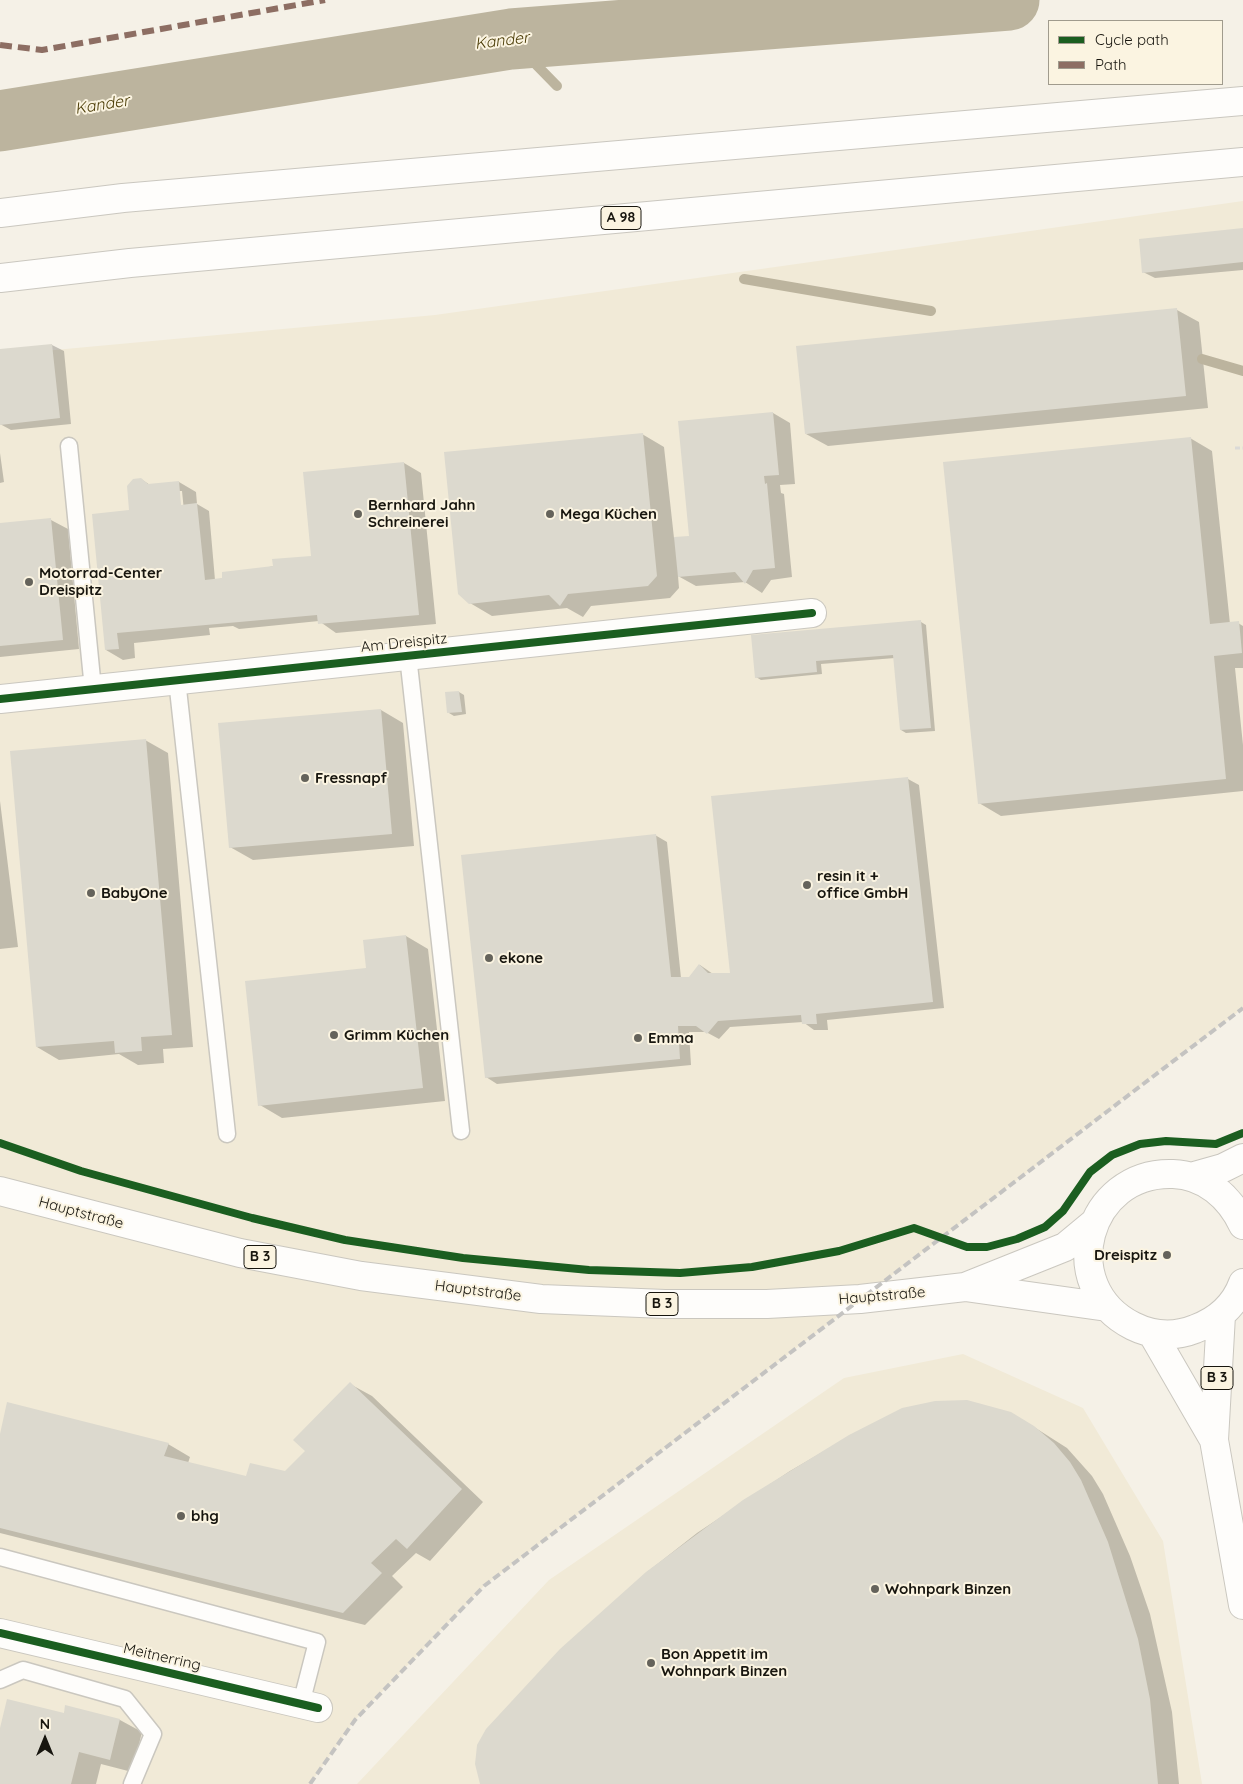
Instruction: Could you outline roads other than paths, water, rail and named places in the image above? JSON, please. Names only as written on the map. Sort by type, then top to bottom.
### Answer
[{"type":"main road","points":[[0,213],[123,198],[1243,101]]},
{"type":"main road","name":"A 98","points":[[0,278],[130,263],[1243,162]]},
{"type":"main road","name":"Am Dreispitz","points":[[0,699],[812,613]]},
{"type":"main road","name":"Hauptstraße","points":[[1191,1177],[1223,1168],[1243,1158]]},
{"type":"main road","name":"Hauptstraße","points":[[1243,1224],[1228,1200],[1204,1182],[1191,1177],[1158,1174],[1126,1185],[1102,1208],[1094,1223],[1088,1249],[1090,1276],[1097,1292],[1107,1307],[1128,1323],[1152,1333],[1188,1332],[1205,1326],[1232,1303],[1243,1283]]},
{"type":"main road","name":"Hauptstraße","points":[[0,1191],[240,1253],[361,1276],[541,1299],[665,1304],[767,1304],[860,1299],[965,1287],[1107,1307]]},
{"type":"main road","name":"Hauptstraße","points":[[965,1287],[1065,1247],[1094,1223]]},
{"type":"main road","name":"B 3","points":[[1220,1315],[1214,1440],[1243,1605]]},
{"type":"main road","name":"B 3","points":[[1152,1333],[1214,1440]]},
{"type":"main road","name":"Meitnerring","points":[[0,1633],[310,1706]]},
{"type":"lane","points":[[68,446],[93,689]]},
{"type":"lane","points":[[408,656],[461,1132]]},
{"type":"lane","points":[[177,680],[227,1134]]},
{"type":"lane","points":[[0,1557],[317,1642],[310,1706]]},
{"type":"lane","points":[[0,1680],[23,1670],[125,1699],[153,1734],[132,1784]]},
{"type":"waterway","name":"Kander","points":[[0,121],[511,39],[1009,0]]},
{"type":"waterway","points":[[511,39],[557,86]]},
{"type":"waterway","points":[[744,279],[931,311]]},
{"type":"waterway","points":[[1202,359],[1243,371]]},
{"type":"railway","points":[[310,1784],[355,1720],[484,1586],[1243,1008]]},
{"type":"place","name":"Bernhard Jahn Schreinerei","points":[[358,514]]},
{"type":"place","name":"Mega Küchen","points":[[550,514]]},
{"type":"place","name":"Motorrad-Center Dreispitz","points":[[29,582]]},
{"type":"place","name":"Fressnapf","points":[[305,778]]},
{"type":"place","name":"resin it + office GmbH","points":[[807,885]]},
{"type":"place","name":"BabyOne","points":[[91,893]]},
{"type":"place","name":"ekone","points":[[489,958]]},
{"type":"place","name":"Grimm Küchen","points":[[334,1035]]},
{"type":"place","name":"Emma","points":[[638,1038]]},
{"type":"place","name":"Dreispitz","points":[[1167,1255]]},
{"type":"place","name":"bhg","points":[[181,1516]]},
{"type":"place","name":"Wohnpark Binzen","points":[[875,1589]]},
{"type":"place","name":"Bon Appetit im Wohnpark Binzen","points":[[651,1663]]}]
